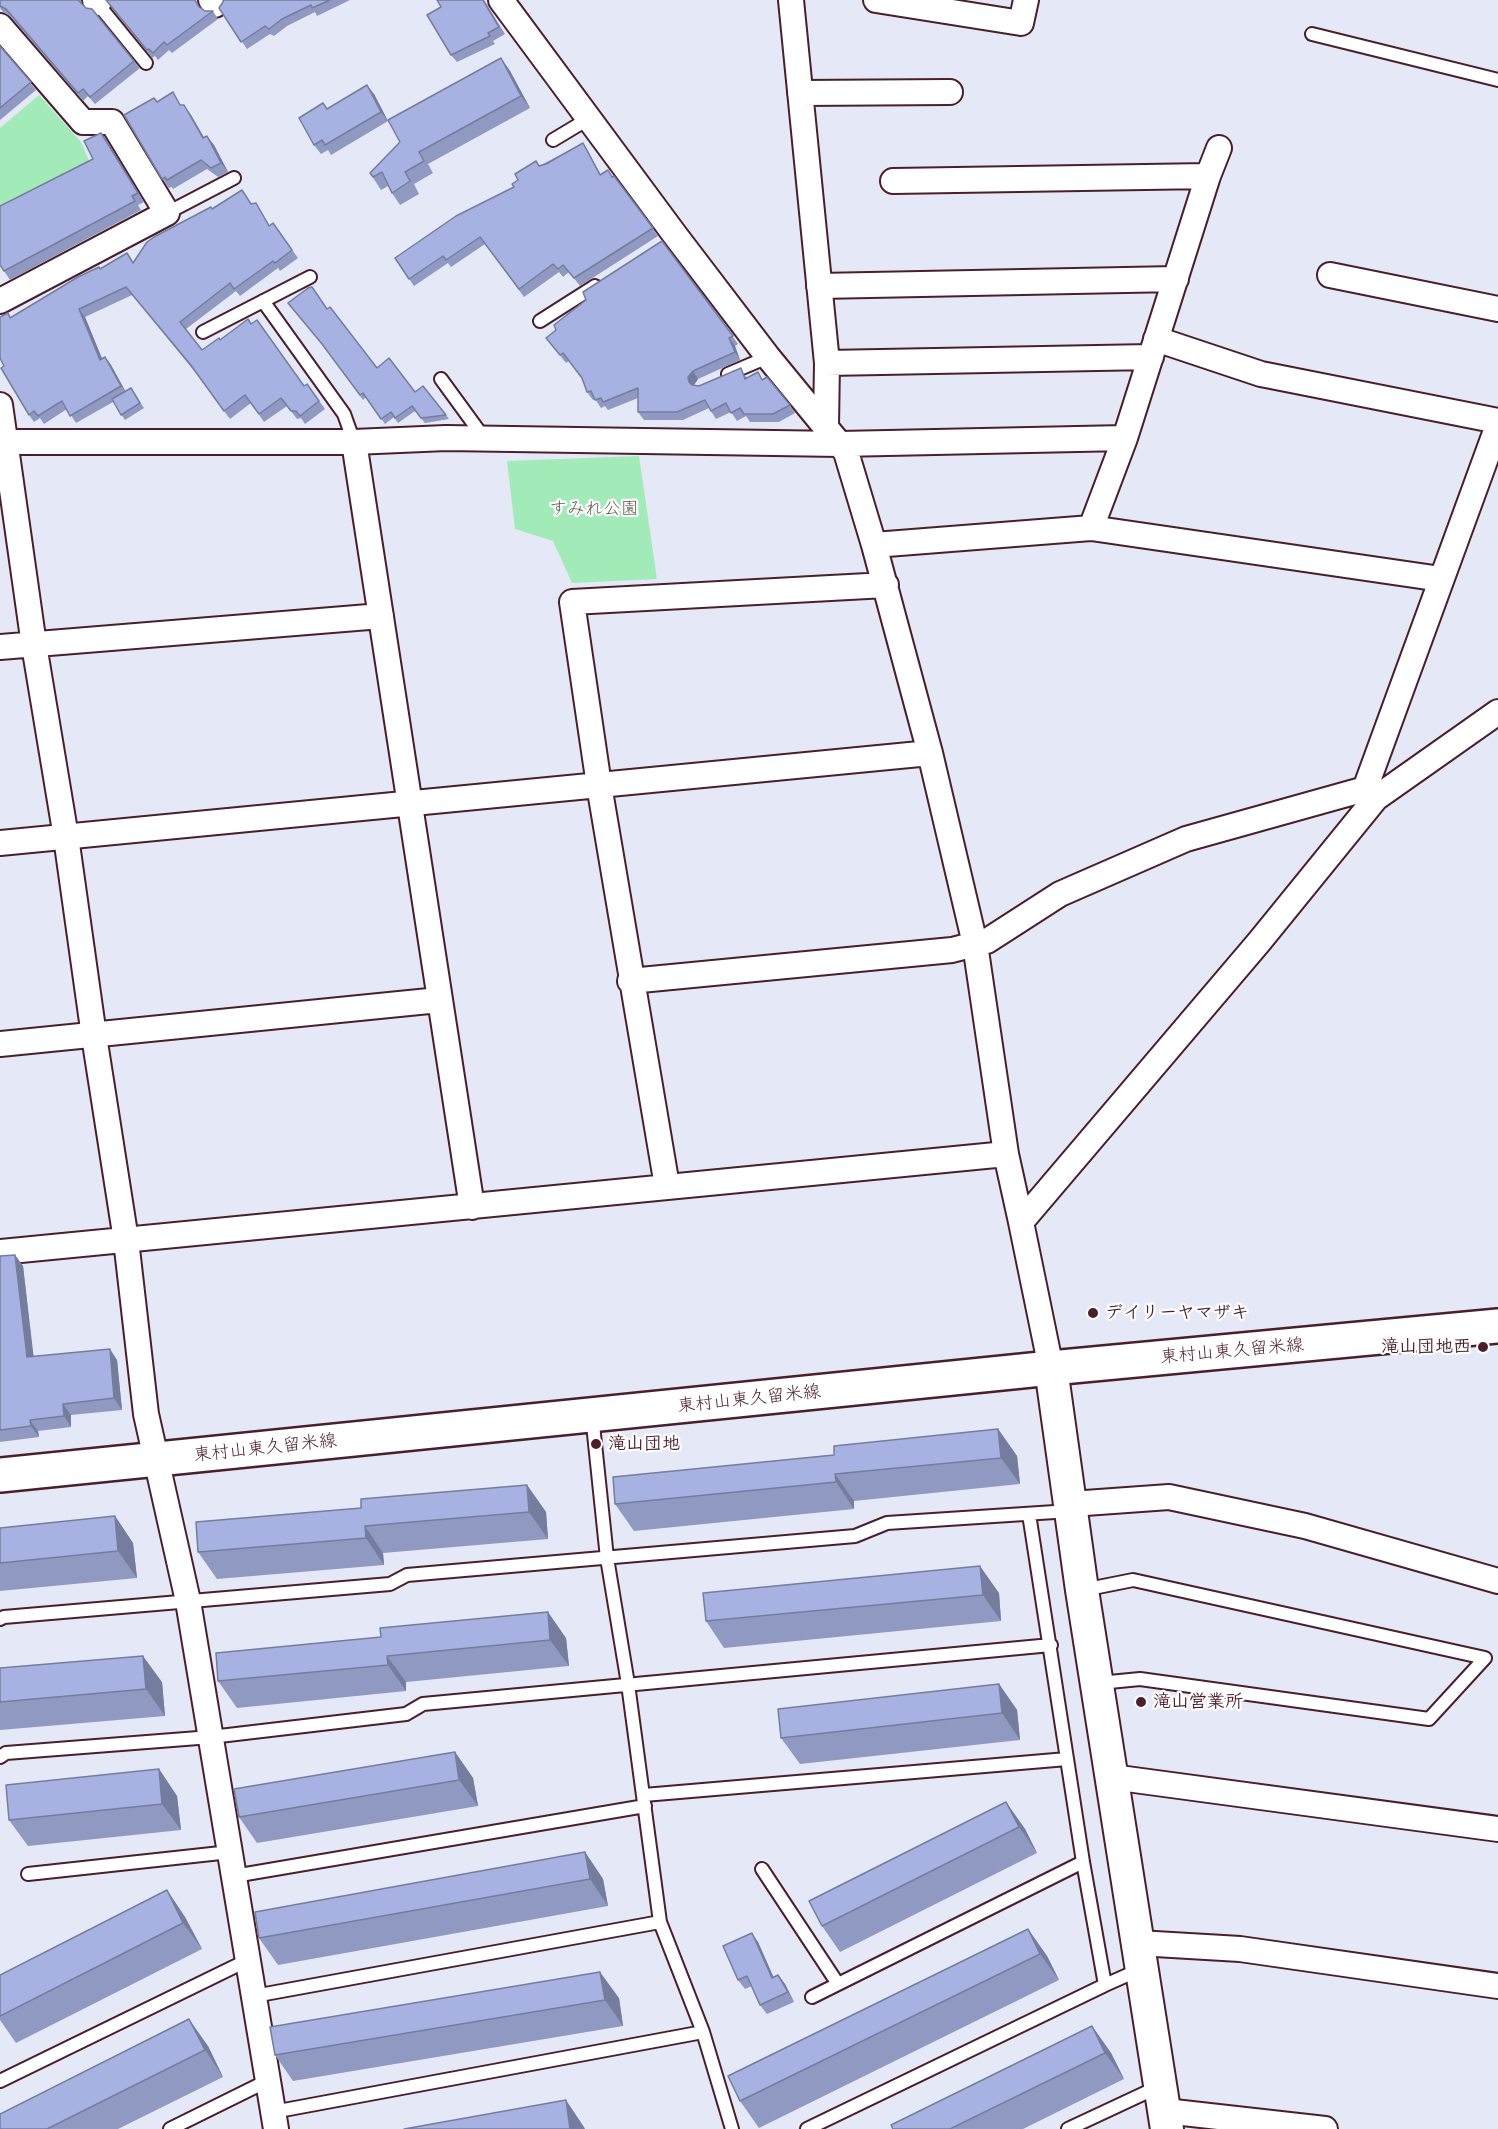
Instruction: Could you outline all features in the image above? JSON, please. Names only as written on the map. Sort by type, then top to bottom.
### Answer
[{"type":"main road","name":"東村山東久留米線","points":[[0,1475],[1051,1368],[1498,1326]]},
{"type":"street","points":[[501,0],[588,119],[670,238],[846,452],[886,585],[930,753],[975,945],[1006,1154],[1051,1368],[1082,1590],[1165,2108],[1324,2129]]},
{"type":"street","points":[[791,0],[833,435]]},
{"type":"street","points":[[876,0],[1021,22],[1026,0]]},
{"type":"street","points":[[0,26],[83,122],[111,122],[167,213],[0,301]]},
{"type":"street","points":[[800,93],[950,92]]},
{"type":"street","points":[[1091,528],[1125,438],[1208,176],[1219,148]]},
{"type":"street","points":[[893,181],[1208,176]]},
{"type":"street","points":[[1330,275],[1498,309]]},
{"type":"street","points":[[819,286],[1176,279]]},
{"type":"street","points":[[827,363],[1153,348],[1261,374],[1498,423],[1441,579],[1371,794],[1251,951],[1021,1222]]},
{"type":"street","points":[[0,405],[3,442],[66,837],[126,1240],[146,1414],[189,1600],[274,2121]]},
{"type":"street","points":[[3,442],[354,442],[446,438],[833,435],[1125,438]]},
{"type":"street","points":[[354,442],[408,804],[472,1207]]},
{"type":"street","points":[[874,544],[1091,528],[1441,579]]},
{"type":"street","points":[[667,1186],[598,786],[572,602],[886,585]]},
{"type":"street","points":[[0,647],[381,616]]},
{"type":"street","points":[[630,981],[952,950],[975,945],[987,941],[1060,894],[1186,839],[1371,794],[1498,711]]},
{"type":"street","points":[[0,843],[930,753]]},
{"type":"street","points":[[0,1044],[439,1000]]},
{"type":"street","points":[[0,1252],[1006,1154]]},
{"type":"street","points":[[1071,1508],[1169,1497],[1305,1526],[1498,1581]]},
{"type":"street","points":[[1112,1777],[1498,1829]]},
{"type":"street","points":[[1140,1956],[1240,1949],[1498,1986]]},
{"type":"lane","points":[[97,1],[146,63]]},
{"type":"lane","points":[[1312,34],[1498,80]]},
{"type":"lane","points":[[553,140],[588,119]]},
{"type":"lane","points":[[167,213],[234,178]]},
{"type":"lane","points":[[203,332],[310,277]]},
{"type":"lane","points":[[540,321],[608,278]]},
{"type":"lane","points":[[263,301],[344,414],[354,442]]},
{"type":"lane","points":[[721,377],[768,357]]},
{"type":"lane","points":[[441,379],[484,438]]},
{"type":"lane","points":[[592,1414],[607,1558],[628,1684],[660,1922],[703,2032],[732,2129]]},
{"type":"lane","points":[[0,1619],[189,1600],[390,1584],[407,1575],[855,1536],[888,1523],[1029,1514],[1071,1508]]},
{"type":"lane","points":[[1029,1514],[1083,1862],[1105,1985]]},
{"type":"lane","points":[[1082,1590],[1133,1580],[1485,1658],[1429,1719],[1140,1679],[1097,1683]]},
{"type":"lane","points":[[0,1757],[6,1753],[211,1737],[406,1714],[423,1704],[1051,1645]]},
{"type":"lane","points":[[234,1876],[644,1801],[1067,1759]]},
{"type":"lane","points":[[28,1874],[230,1852]]},
{"type":"lane","points":[[812,1997],[1083,1862]]},
{"type":"lane","points":[[762,1869],[838,1984]]},
{"type":"lane","points":[[254,1996],[660,1922]]},
{"type":"lane","points":[[807,2129],[1105,1985],[1140,1956]]},
{"type":"lane","points":[[0,2081],[248,1960]]},
{"type":"lane","points":[[274,2121],[703,2032]]},
{"type":"lane","points":[[170,2129],[267,2081]]},
{"type":"lane","points":[[1068,2129],[1165,2108]]},
{"type":"green space","points":[[39,95],[81,142],[90,163],[0,212],[0,128]]},
{"type":"green space","name":"すみれ公園","points":[[639,456],[657,579],[572,583],[553,541],[515,529],[507,461]]},
{"type":"building","points":[[0,0],[78,0],[86,8],[92,9],[134,61],[90,97],[83,89],[78,93],[6,9],[0,6]]},
{"type":"building","points":[[106,0],[195,0],[205,11],[213,11],[167,45],[164,42],[153,53],[147,50]]},
{"type":"building","points":[[223,0],[330,0],[312,8],[311,5],[282,19],[269,29],[265,26],[241,42],[219,8]]},
{"type":"building","points":[[437,0],[483,0],[499,27],[488,33],[490,36],[451,55],[427,15],[441,7]]},
{"type":"building","points":[[0,46],[31,82],[0,108]]},
{"type":"building","points":[[501,58],[521,96],[419,152],[424,161],[405,172],[410,181],[392,193],[382,172],[373,177],[370,173],[400,142],[388,120]]},
{"type":"building","points":[[367,85],[381,112],[325,145],[322,140],[314,145],[299,118],[323,103],[327,109]]},
{"type":"building","points":[[173,92],[180,105],[184,105],[203,138],[207,136],[221,163],[211,168],[201,160],[167,180],[165,177],[162,179],[124,115],[154,98],[157,102]]},
{"type":"building","points":[[101,133],[138,193],[132,196],[135,201],[4,271],[0,265],[0,206],[93,159],[84,141]]},
{"type":"building","points":[[583,143],[600,175],[608,170],[612,177],[614,176],[653,228],[574,278],[563,265],[558,269],[553,264],[519,289],[480,237],[446,260],[443,256],[409,279],[395,258],[456,216],[514,187],[512,184],[518,180],[515,174],[536,161],[539,166],[546,164]]},
{"type":"building","points":[[242,190],[251,204],[256,203],[269,226],[273,223],[292,250],[234,289],[230,283],[180,322],[202,350],[248,319],[251,324],[257,320],[304,386],[307,384],[319,401],[300,416],[296,411],[291,411],[281,398],[259,414],[245,395],[224,411],[190,364],[126,287],[79,309],[100,360],[105,357],[121,386],[70,416],[62,401],[38,416],[34,411],[29,415],[1,368],[4,366],[0,358],[0,317],[8,313],[10,318],[78,277],[99,267],[100,269],[127,253],[133,263],[147,242],[154,237],[211,207],[212,209]]},
{"type":"building","points":[[662,241],[733,336],[729,338],[735,352],[693,371],[688,377],[689,382],[699,386],[741,368],[745,379],[758,372],[762,380],[767,377],[790,405],[773,414],[744,414],[740,408],[731,413],[726,403],[711,411],[705,400],[677,412],[638,412],[638,388],[603,402],[601,398],[595,400],[591,391],[587,392],[582,378],[563,353],[560,355],[546,338],[556,330],[554,325],[586,300],[583,292]]},
{"type":"building","points":[[312,287],[327,309],[330,307],[377,368],[389,358],[415,392],[423,386],[446,415],[421,418],[412,406],[395,418],[391,412],[381,419],[363,393],[360,395],[288,303]]},
{"type":"building","points":[[131,388],[140,403],[121,415],[112,399]]},
{"type":"building","points":[[15,1255],[27,1357],[110,1349],[114,1398],[63,1404],[64,1416],[30,1420],[31,1426],[0,1430],[0,1256]]},
{"type":"building","points":[[998,1429],[1001,1458],[835,1474],[836,1482],[615,1504],[613,1477],[834,1455],[834,1446]]},
{"type":"building","points":[[527,1485],[529,1512],[365,1526],[366,1538],[198,1552],[196,1522],[361,1508],[361,1499]]},
{"type":"building","points":[[115,1516],[118,1551],[0,1563],[0,1528]]},
{"type":"building","points":[[980,1566],[983,1595],[706,1621],[703,1593]]},
{"type":"building","points":[[548,1612],[550,1640],[387,1656],[388,1665],[218,1681],[216,1653],[381,1637],[380,1628]]},
{"type":"building","points":[[143,1656],[146,1689],[0,1702],[0,1668]]},
{"type":"building","points":[[999,1684],[1002,1713],[781,1738],[778,1709]]},
{"type":"building","points":[[455,1752],[459,1780],[239,1817],[234,1789]]},
{"type":"building","points":[[159,1769],[162,1804],[9,1820],[6,1785]]},
{"type":"building","points":[[1006,1802],[1019,1827],[822,1926],[809,1901]]},
{"type":"building","points":[[585,1852],[590,1879],[259,1938],[255,1912]]},
{"type":"building","points":[[167,1890],[183,1923],[0,2016],[0,1975]]},
{"type":"building","points":[[1028,1929],[1040,1954],[740,2101],[728,2076]]},
{"type":"building","points":[[752,1933],[772,1978],[778,1975],[788,1992],[760,2005],[747,1976],[738,1980],[723,1946]]},
{"type":"building","points":[[600,1972],[605,2000],[275,2055],[270,2027]]},
{"type":"building","points":[[189,2019],[205,2050],[47,2129],[0,2129],[0,2114]]},
{"type":"building","points":[[1092,2026],[1105,2053],[950,2129],[893,2129],[891,2125]]},
{"type":"building","points":[[566,2100],[570,2129],[404,2129]]},
{"type":"place","name":"デイリーヤマザキ","points":[[1093,1313]]},
{"type":"place","name":"滝山団地西","points":[[1483,1347]]},
{"type":"place","name":"滝山団地","points":[[596,1444]]},
{"type":"place","name":"滝山営業所","points":[[1141,1702]]}]
